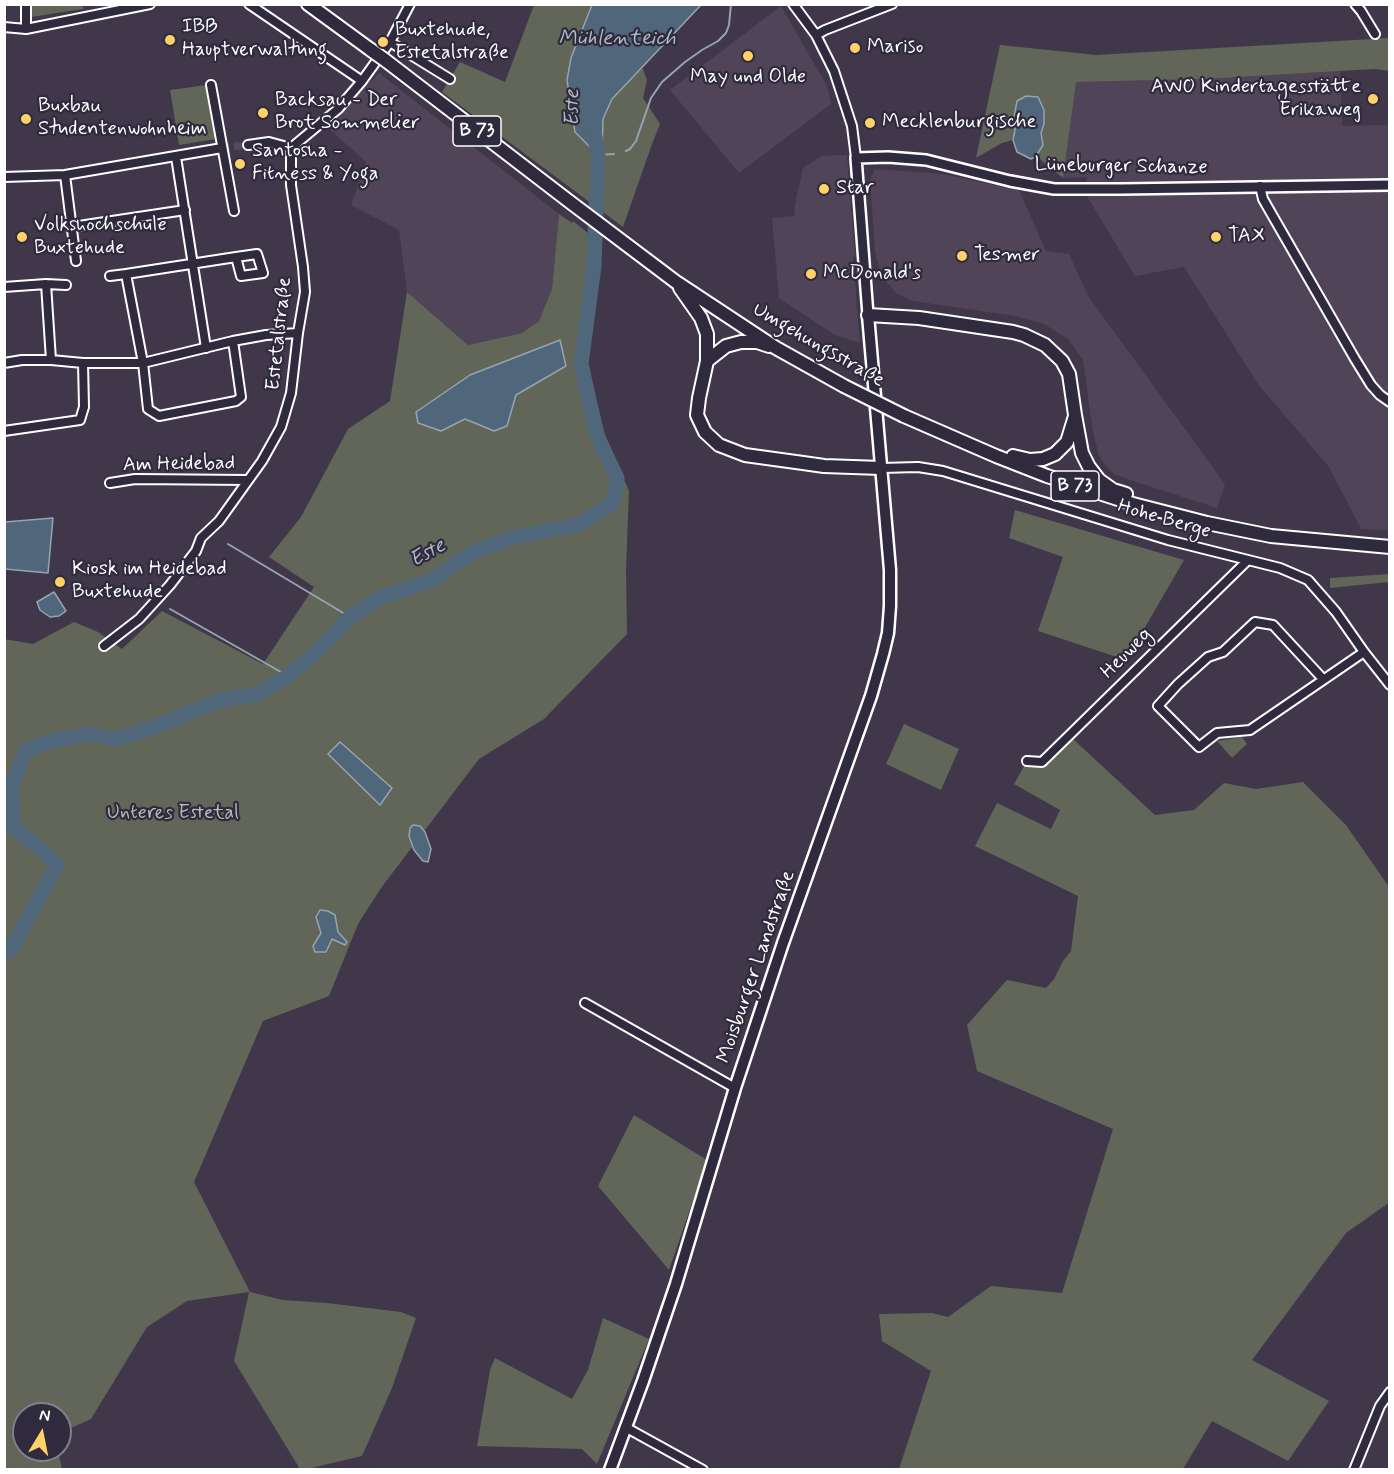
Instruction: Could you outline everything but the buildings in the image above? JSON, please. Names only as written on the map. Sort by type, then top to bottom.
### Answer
[{"type":"main road","name":"Umgehungsstraße","points":[[308,4],[676,282],[776,348],[844,386],[904,416],[1006,460],[1079,488],[1133,504],[1271,537],[1389,547]]},
{"type":"main road","points":[[676,282],[701,318],[707,334],[707,361],[697,415],[705,432],[718,445],[745,455],[824,466],[881,468],[868,315],[958,323],[1013,332],[1033,339],[1051,350],[1069,374],[1084,458],[1100,480],[1113,490],[1208,523]]},
{"type":"main road","points":[[707,361],[726,346],[741,342],[757,342],[776,348]]},
{"type":"main road","points":[[947,435],[1017,457],[1030,460],[1043,459],[1055,454],[1067,442],[1075,415]]},
{"type":"main road","name":"Moisburger Landstraße","points":[[610,1470],[676,1284],[735,1088],[783,943],[884,654],[890,606],[889,559],[881,468]]},
{"type":"street","points":[[26,4],[26,29]]},
{"type":"street","points":[[4,27],[26,29],[150,4]]},
{"type":"street","points":[[249,4],[362,81]]},
{"type":"street","points":[[248,145],[269,142],[291,148],[338,109],[390,42],[408,7],[399,4]]},
{"type":"street","points":[[793,4],[816,35],[834,71],[852,126],[868,315]]},
{"type":"street","points":[[816,35],[892,4]]},
{"type":"street","points":[[1355,4],[1375,34]]},
{"type":"street","points":[[390,42],[450,79]]},
{"type":"street","points":[[211,86],[234,211]]},
{"type":"street","points":[[4,177],[65,175],[222,148]]},
{"type":"street","name":"Estetalstraße","points":[[104,646],[139,619],[170,585],[196,551],[201,538],[219,521],[262,461],[281,428],[291,393],[305,292],[291,185],[291,148]]},
{"type":"street","points":[[176,157],[206,348]]},
{"type":"street","name":"Lüneburger Schanze","points":[[856,158],[898,157],[926,160],[1010,181],[1054,189],[1389,185]]},
{"type":"street","points":[[65,175],[76,261]]},
{"type":"street","points":[[1260,186],[1263,199],[1365,376],[1380,395],[1389,402]]},
{"type":"street","points":[[72,227],[185,210]]},
{"type":"street","points":[[111,276],[236,257]]},
{"type":"street","points":[[126,274],[143,363],[148,409],[159,416],[236,402],[241,397],[234,341]]},
{"type":"street","points":[[46,284],[51,360]]},
{"type":"street","points":[[4,286],[66,285]]},
{"type":"street","points":[[4,363],[22,360],[51,360],[83,363],[143,363],[234,341],[266,335],[298,333]]},
{"type":"street","points":[[4,431],[80,420],[84,407],[83,363]]},
{"type":"street","name":"Hohe Berge","points":[[881,468],[918,467],[943,471],[1168,540],[1280,568],[1308,580],[1336,612],[1389,685]]},
{"type":"street","name":"Am Heidebad","points":[[110,483],[135,478],[248,480]]},
{"type":"street","name":"Heuweg","points":[[1028,761],[1042,762],[1246,561]]},
{"type":"street","points":[[1323,680],[1273,625],[1255,622],[1223,652],[1208,657],[1158,706],[1199,747],[1217,733],[1250,730],[1364,652]]},
{"type":"street","points":[[585,1003],[735,1088]]},
{"type":"street","points":[[1354,1470],[1380,1406],[1389,1392]]},
{"type":"street","points":[[625,1427],[703,1470]]},
{"type":"shaded area","points":[[781,6],[827,86],[831,104],[739,173],[670,90]]},
{"type":"shaded area","points":[[1340,71],[1342,126],[1389,125],[1389,530],[1361,529],[1329,467],[1258,384],[1184,267],[1135,276],[1088,198],[1086,177],[1063,178],[1075,82],[1206,79]]},
{"type":"shaded area","points":[[379,73],[559,214],[552,289],[539,321],[522,333],[468,345],[407,292],[399,230],[351,205],[366,162],[327,127]]},
{"type":"shaded area","points":[[847,155],[860,343],[835,335],[779,298],[772,218],[795,216],[794,209],[803,168],[822,156]]},
{"type":"shaded area","points":[[875,169],[942,174],[1019,190],[1046,251],[1069,254],[1088,296],[1225,484],[1217,508],[1127,479],[1114,474],[1105,465],[1099,456],[1093,432],[1083,360],[1068,339],[1044,324],[1015,316],[913,301],[896,293],[882,277],[875,252],[870,180]]},
{"type":"green space","points":[[31,5],[83,5],[83,9],[31,17]]},
{"type":"green space","points":[[534,5],[592,5],[571,58],[602,155],[603,119],[612,99],[642,67],[647,80],[643,98],[660,124],[623,227],[442,92],[460,62],[505,82]]},
{"type":"green space","points":[[1389,38],[1389,71],[1375,69],[1206,79],[1076,82],[1063,178],[1036,156],[1043,145],[1041,133],[1044,124],[1014,117],[1013,140],[1002,143],[976,158],[1000,45],[1096,55]]},
{"type":"green space","points":[[207,85],[216,139],[179,145],[170,90]]},
{"type":"green space","name":"Unteres Estetal","points":[[559,214],[572,223],[573,221],[600,243],[600,266],[587,363],[605,435],[629,491],[626,570],[627,634],[544,719],[479,759],[381,888],[358,924],[329,996],[263,1021],[194,1182],[250,1292],[283,1300],[401,1312],[416,1318],[392,1388],[362,1456],[300,1469],[234,1361],[249,1292],[187,1301],[147,1327],[91,1419],[72,1428],[72,1402],[12,1402],[12,1462],[61,1462],[62,1469],[5,1469],[4,639],[33,644],[74,622],[98,632],[122,649],[162,611],[263,664],[314,587],[269,557],[301,517],[348,429],[390,401],[407,292],[468,345],[522,333],[539,321],[552,289]]},
{"type":"green space","points":[[1015,510],[1184,560],[1126,660],[1038,631],[1063,557],[1009,538]]},
{"type":"green space","points":[[1389,574],[1389,582],[1330,588],[1330,578]]},
{"type":"green space","points":[[904,724],[959,749],[941,790],[886,764]]},
{"type":"green space","points":[[1242,737],[1247,744],[1232,758],[1217,741]]},
{"type":"green space","points":[[1072,738],[1155,815],[1194,810],[1224,783],[1256,789],[1303,782],[1346,825],[1389,887],[1390,1202],[1346,1233],[1252,1360],[1329,1401],[1288,1461],[1212,1421],[1183,1469],[899,1469],[931,1371],[882,1341],[879,1314],[932,1313],[948,1317],[991,1286],[1062,1293],[1113,1129],[977,1071],[967,1025],[1007,980],[1046,988],[1071,951],[1078,896],[975,846],[997,803],[1051,829],[1060,810],[1014,784],[1027,761],[1042,762]]},
{"type":"green space","points":[[634,1115],[707,1160],[669,1270],[598,1186]]},
{"type":"green space","points":[[603,1318],[649,1339],[597,1464],[582,1449],[477,1446],[490,1370],[495,1358],[572,1399],[588,1370]]},
{"type":"water","name":"Mühlenteich","points":[[592,5],[701,5],[612,99],[603,119],[602,155],[598,155],[575,132],[567,80],[571,58]]},
{"type":"water","points":[[1026,96],[1038,97],[1044,110],[1044,124],[1041,133],[1043,145],[1036,156],[1031,159],[1017,152],[1013,140],[1017,101]]},
{"type":"water","points":[[560,340],[566,366],[516,395],[507,426],[494,431],[465,419],[441,431],[418,423],[416,412],[470,375]]},
{"type":"water","points":[[53,518],[48,573],[5,569],[5,522]]},
{"type":"water","points":[[54,592],[66,611],[59,616],[50,617],[40,610],[37,602]]},
{"type":"water","points":[[340,742],[392,788],[380,805],[328,754]]},
{"type":"water","points":[[413,825],[420,826],[425,832],[431,849],[428,862],[423,861],[414,850],[409,836]]},
{"type":"water","points":[[320,910],[335,915],[338,932],[347,942],[345,945],[332,939],[326,952],[315,952],[313,946],[321,933],[316,917]]},
{"type":"waterway","points":[[626,151],[636,141],[651,98],[662,82],[685,62],[718,41],[726,33],[731,4]]},
{"type":"waterway","name":"Este","points":[[4,954],[12,948],[57,865],[46,853],[13,827],[12,784],[26,750],[52,741],[89,734],[116,739],[152,728],[220,700],[257,694],[288,676],[317,651],[350,617],[379,598],[430,581],[473,552],[511,538],[580,524],[613,503],[617,478],[597,436],[581,364],[594,266],[598,155],[595,137]]},
{"type":"waterway","points":[[598,155],[614,154]]},
{"type":"waterway","points":[[228,544],[350,617]]},
{"type":"waterway","points":[[170,609],[288,676]]},
{"type":"tunnel","points":[[222,148],[248,145]]},
{"type":"place","name":"IBB Hauptverwaltung","points":[[170,40]]},
{"type":"place","name":"Buxtehude, Estetalstraße","points":[[383,42]]},
{"type":"place","name":"Mariso","points":[[855,48]]},
{"type":"place","name":"May und Olde","points":[[748,56]]},
{"type":"place","name":"AWO Kindertagesstätte Erikaweg","points":[[1373,99]]},
{"type":"place","name":"Backsau - Der Brot Sommelier","points":[[263,113]]},
{"type":"place","name":"Buxbau Studentenwohnheim","points":[[26,119]]},
{"type":"place","name":"Mecklenburgische","points":[[870,123]]},
{"type":"place","name":"Santosha - Fitness & Yoga","points":[[240,164]]},
{"type":"place","name":"Star","points":[[824,189]]},
{"type":"place","name":"Volkshochschule Buxtehude","points":[[22,237]]},
{"type":"place","name":"TAX","points":[[1216,237]]},
{"type":"place","name":"Tesmer","points":[[962,256]]},
{"type":"place","name":"McDonald's","points":[[811,274]]},
{"type":"place","name":"Kiosk im Heidebad Buxtehude","points":[[60,582]]}]
